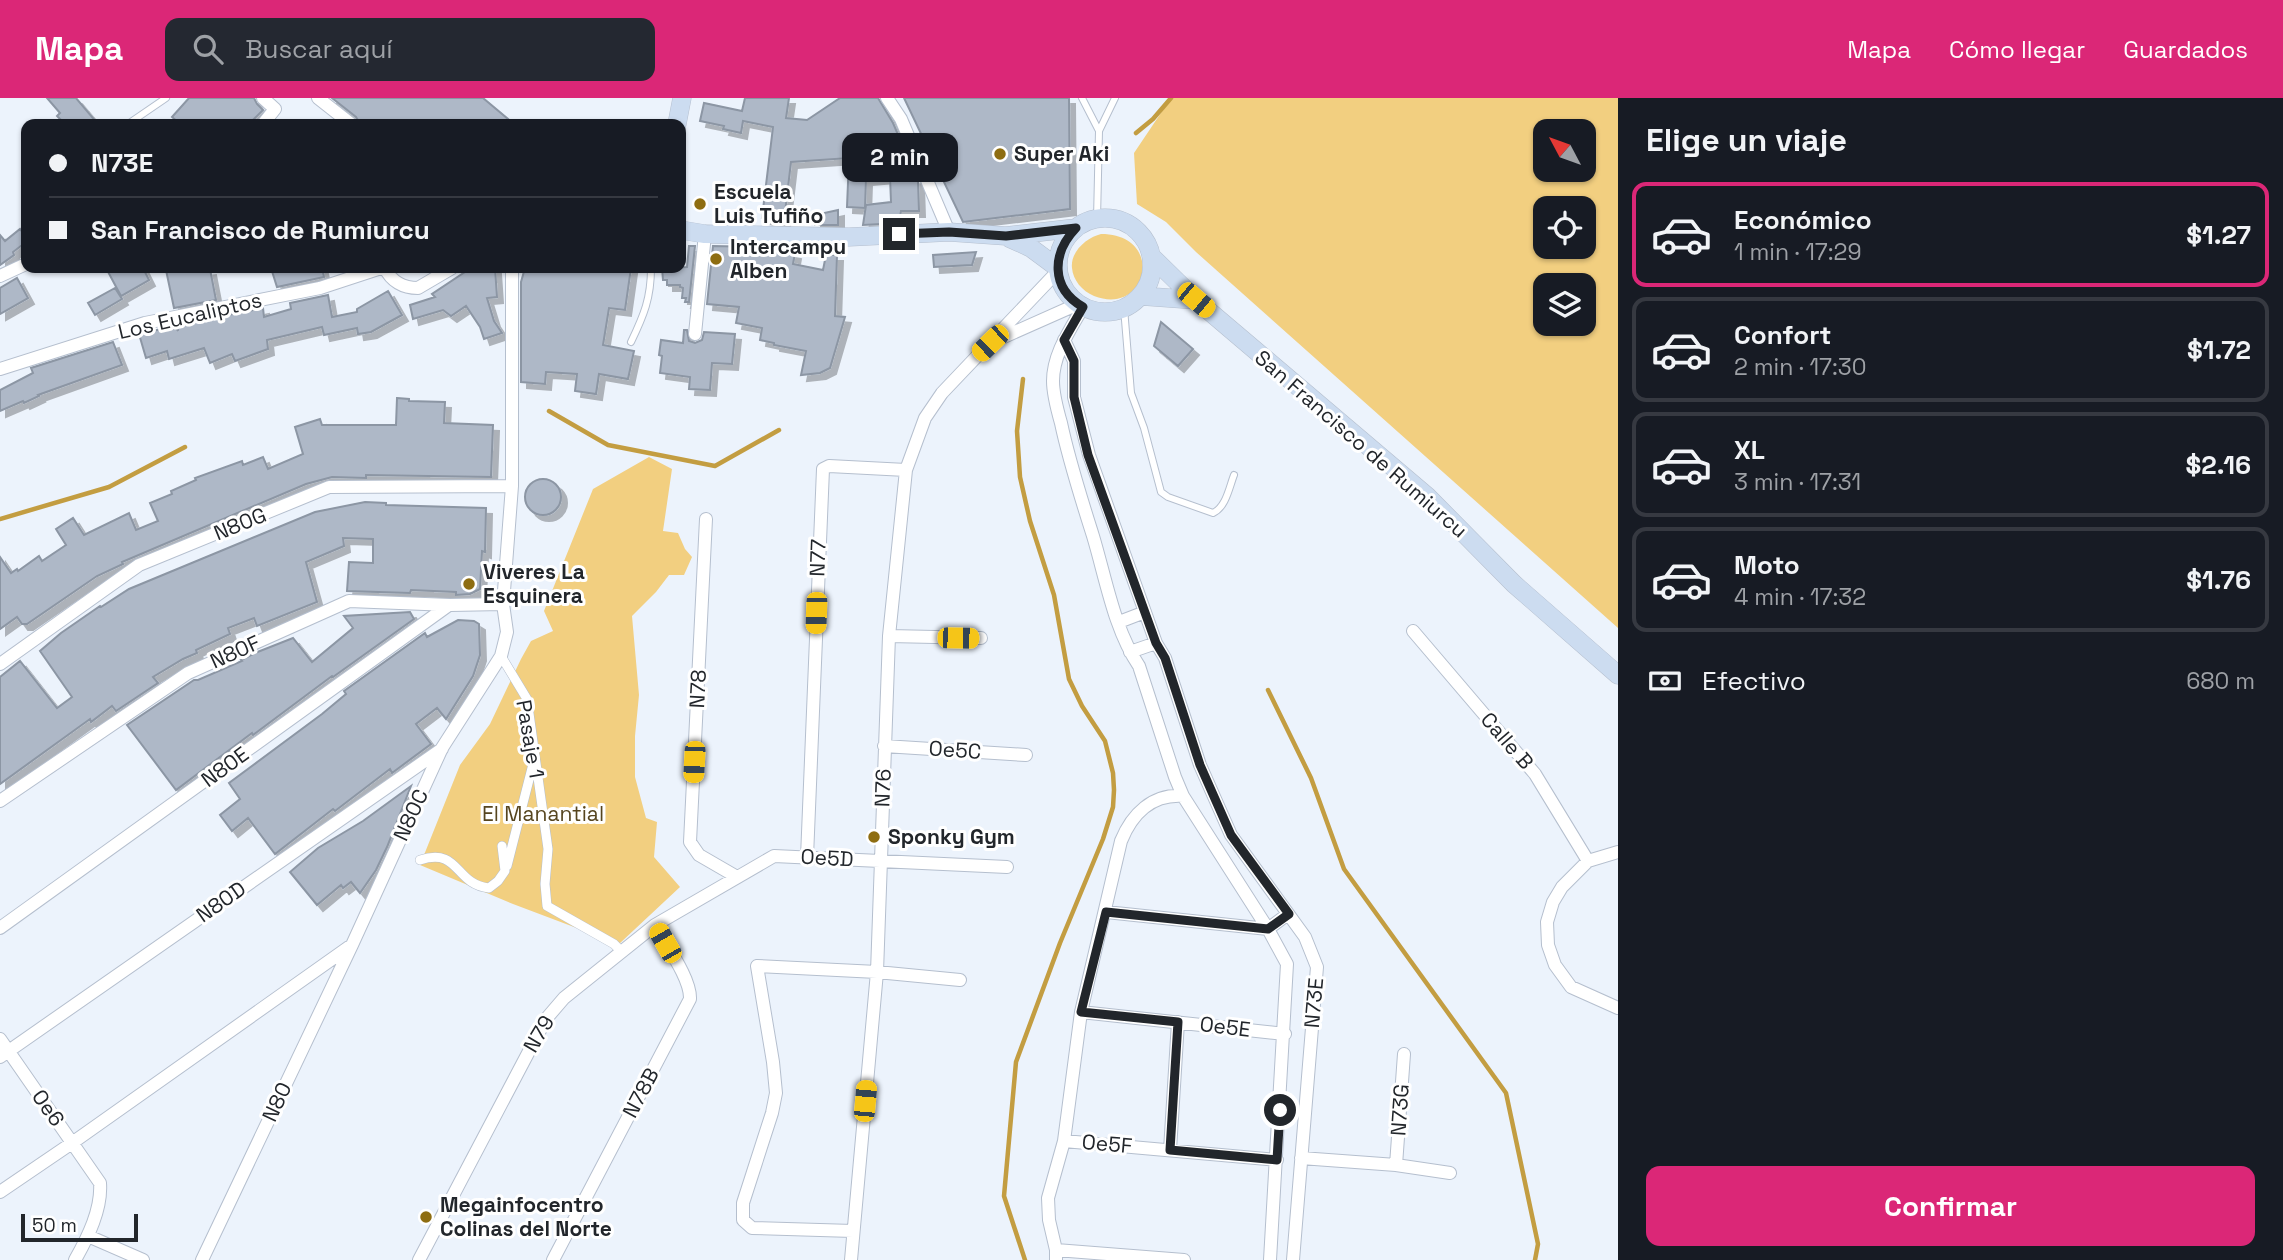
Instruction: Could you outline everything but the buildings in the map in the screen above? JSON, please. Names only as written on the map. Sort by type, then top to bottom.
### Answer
[{"type":"main road","points":[[678,119],[682,98]]},
{"type":"main road","points":[[686,231],[705,234],[849,237],[949,232],[1006,236],[1076,228],[1097,219],[1111,218],[1126,223],[1138,232],[1151,256],[1150,277],[1140,296],[1124,308],[1103,313],[1081,306],[1064,290],[1058,270],[1059,253],[1076,228]]},
{"type":"main road","points":[[1006,236],[1031,248],[1058,270]]},
{"type":"main road","name":"San Francisco de Rumiurcu","points":[[1151,256],[1196,300],[1427,496],[1514,584],[1618,675]]},
{"type":"main road","points":[[1140,296],[1196,300]]},
{"type":"street","points":[[263,98],[275,108],[267,119]]},
{"type":"street","points":[[317,98],[344,119]]},
{"type":"street","points":[[887,98],[901,119],[949,232]]},
{"type":"street","points":[[695,334],[705,234]]},
{"type":"street","points":[[0,276],[21,266]]},
{"type":"street","name":"N76","points":[[851,1260],[877,972],[889,636],[906,470],[925,418],[942,393],[1058,270]]},
{"type":"street","name":"Los Eucaliptos","points":[[0,369],[145,323],[320,288],[367,273]]},
{"type":"street","points":[[387,273],[399,284],[418,288],[444,273]]},
{"type":"street","name":"N80C","points":[[352,945],[442,748],[501,656],[508,632],[503,604],[512,486],[512,273]]},
{"type":"street","name":"N76","points":[[990,343],[1081,306]]},
{"type":"street","name":"N73E","points":[[1081,306],[1055,362],[1053,381],[1069,458],[1119,622],[1129,652],[1139,666],[1183,796],[1268,929],[1287,964],[1270,1260]]},
{"type":"street","name":"N73E","points":[[1064,340],[1074,361],[1074,397],[1088,455],[1156,643],[1165,658],[1200,765],[1231,835],[1305,937],[1317,967],[1293,1260]]},
{"type":"street","points":[[1069,458],[1088,455]]},
{"type":"street","name":"N77","points":[[807,857],[823,469],[906,470]]},
{"type":"street","name":"N80G","points":[[0,664],[139,565],[329,487],[512,486]]},
{"type":"street","name":"N78","points":[[706,519],[690,842],[699,855],[737,877]]},
{"type":"street","name":"N80F","points":[[0,800],[188,673],[349,601],[503,604]]},
{"type":"street","name":"N80E","points":[[0,929],[450,605]]},
{"type":"street","points":[[1119,622],[1145,612]]},
{"type":"street","name":"Calle B","points":[[1413,631],[1535,774],[1588,860]]},
{"type":"street","points":[[889,636],[981,638]]},
{"type":"street","points":[[1129,652],[1156,643]]},
{"type":"street","name":"Pasaje 1","points":[[501,656],[527,699],[548,849],[545,884],[547,906],[614,944],[622,952]]},
{"type":"street","name":"Oe5C","points":[[884,746],[1026,755]]},
{"type":"street","name":"N80D","points":[[4,1054],[442,748]]},
{"type":"street","points":[[420,860],[434,855],[447,859],[476,887],[489,888],[498,881],[505,871],[535,757]]},
{"type":"street","points":[[1183,796],[1175,795],[1146,806],[1132,819],[1121,841],[1081,1012],[1063,1141],[1048,1198],[1056,1255],[1184,1260]]},
{"type":"street","points":[[502,846],[505,871]]},
{"type":"street","points":[[1618,852],[1588,860],[1562,887],[1553,902],[1547,922],[1548,945],[1555,965],[1571,987],[1618,1008]]},
{"type":"street","name":"Oe5D","points":[[737,877],[774,856],[1007,867]]},
{"type":"street","name":"N79","points":[[419,1260],[546,1019],[564,998],[655,925],[737,877]]},
{"type":"street","points":[[1106,912],[1268,929],[1289,914]]},
{"type":"street","name":"N78B","points":[[553,1260],[690,999],[690,992],[655,925]]},
{"type":"street","points":[[0,1192],[352,945]]},
{"type":"street","name":"N80","points":[[202,1260],[352,945]]},
{"type":"street","points":[[853,1231],[752,1228],[743,1220],[743,1203],[772,1114],[776,1093],[757,966],[877,972],[960,980]]},
{"type":"street","name":"Oe5E","points":[[1081,1012],[1285,1034]]},
{"type":"street","points":[[1170,1150],[1178,1022]]},
{"type":"street","name":"Oe6","points":[[0,1039],[4,1054],[100,1183],[101,1190],[88,1236]]},
{"type":"street","name":"N73G","points":[[1396,1165],[1404,1054]]},
{"type":"street","name":"Oe5F","points":[[1063,1141],[1277,1160]]},
{"type":"street","points":[[1301,1158],[1396,1165],[1450,1173]]},
{"type":"street","points":[[75,1260],[88,1236],[143,1260]]},
{"type":"lane","points":[[135,119],[166,98]]},
{"type":"lane","points":[[1082,98],[1099,131]]},
{"type":"lane","points":[[1097,219],[1099,131],[1115,98]]},
{"type":"lane","points":[[631,342],[646,311],[651,290],[651,273]]},
{"type":"lane","points":[[1124,308],[1131,393],[1144,428],[1161,492],[1213,513],[1219,510],[1224,502],[1234,475]]},
{"type":"green space","points":[[1171,98],[1618,98],[1618,628],[1196,252],[1166,222],[1137,204],[1134,153]]},
{"type":"green space","points":[[1101,234],[1122,238],[1135,247],[1142,259],[1142,273],[1137,286],[1127,295],[1112,299],[1094,296],[1082,288],[1074,277],[1072,262],[1077,251],[1091,238]]},
{"type":"green space","name":"El Manantial","points":[[649,457],[672,469],[663,531],[678,533],[692,557],[684,575],[669,575],[632,616],[639,695],[635,777],[646,818],[657,822],[654,857],[680,887],[619,944],[420,865],[460,765],[490,724],[531,641],[553,631],[544,611],[593,489]]},
{"type":"waterway","points":[[1136,133],[1153,119],[1171,98]]},
{"type":"waterway","points":[[1023,379],[1017,431],[1020,477],[1030,521],[1054,595],[1069,679],[1082,706],[1105,741],[1114,790],[1113,807],[1103,839],[1060,943],[1016,1062],[1004,1196],[1025,1260]]},
{"type":"waterway","points":[[549,411],[608,445],[715,466],[779,430]]},
{"type":"waterway","points":[[0,519],[109,487],[185,447]]},
{"type":"waterway","points":[[1268,690],[1311,778],[1344,869],[1506,1093],[1538,1244],[1535,1260]]},
{"type":"place","name":"Super Aki","points":[[1000,154]]},
{"type":"place","name":"Escuela Luis Tufiño","points":[[700,204]]},
{"type":"place","name":"Intercampu Alben","points":[[716,259]]},
{"type":"place","name":"Viveres La Esquinera","points":[[469,584]]},
{"type":"place","name":"Sponky Gym","points":[[874,837]]},
{"type":"place","name":"Megainfocentro Colinas del Norte","points":[[426,1217]]},
{"type":"route","points":[[899,234],[949,232],[1006,236],[1076,228],[1059,253],[1058,271],[1064,290],[1083,307],[1064,340],[1074,361],[1074,397],[1088,455],[1156,643],[1165,658],[1200,765],[1231,835],[1289,914],[1268,929],[1106,912],[1081,1012],[1178,1022],[1170,1150],[1277,1160],[1280,1110]]}]
